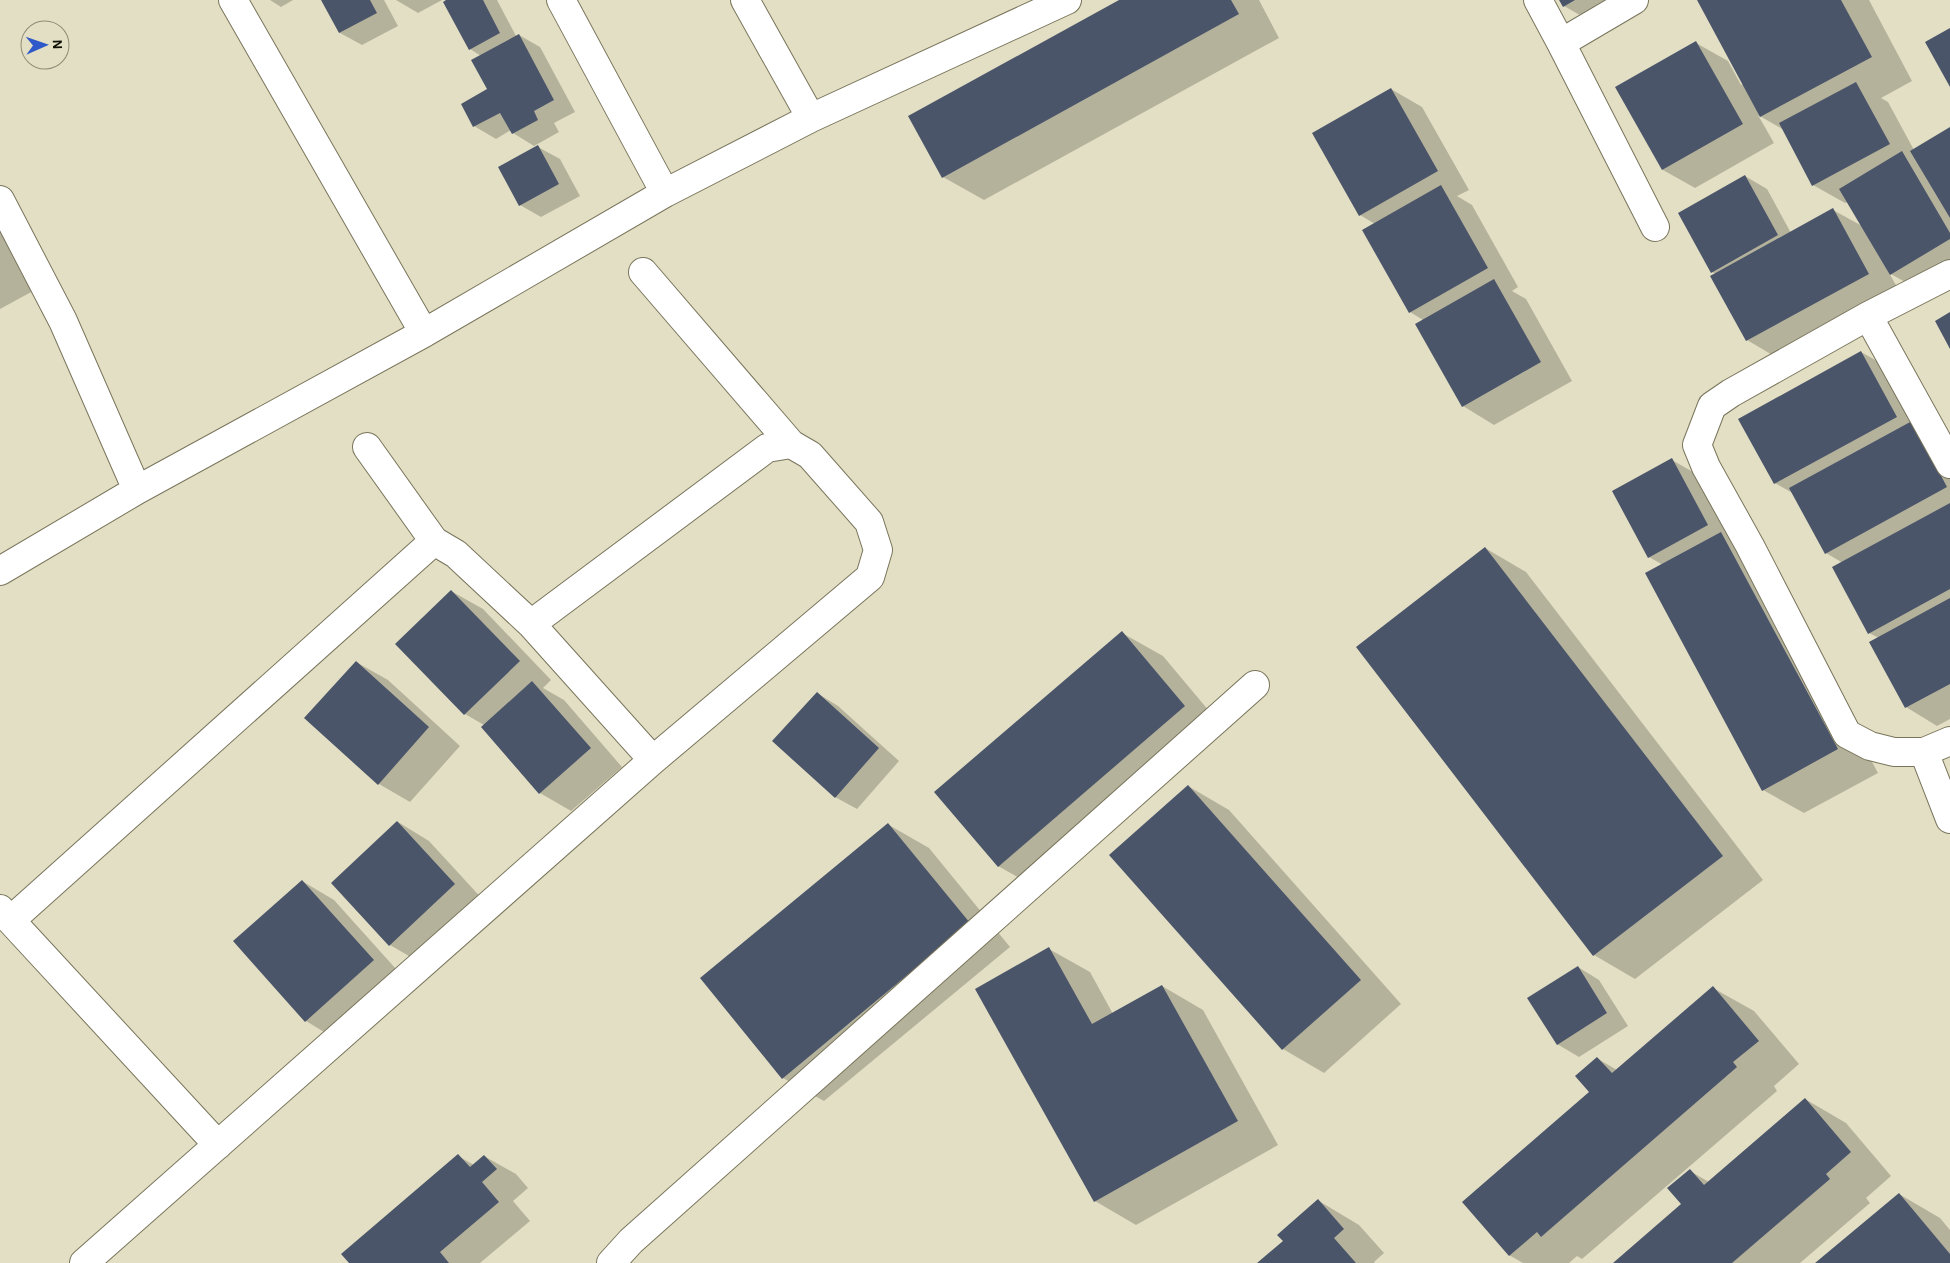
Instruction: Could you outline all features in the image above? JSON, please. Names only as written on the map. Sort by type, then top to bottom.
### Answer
[{"type":"street","points":[[233,0],[424,333]]},
{"type":"street","points":[[561,0],[665,193]]},
{"type":"street","points":[[745,0],[811,118]]},
{"type":"street","points":[[0,572],[137,490],[424,333],[665,193],[811,118],[1067,0]]},
{"type":"street","points":[[1538,0],[1562,43],[1655,227]]},
{"type":"street","points":[[1562,43],[1634,0]]},
{"type":"street","points":[[0,200],[63,321],[137,490]]},
{"type":"street","points":[[84,1263],[653,760],[870,577],[878,550],[869,522],[810,455],[790,444],[643,272]]},
{"type":"street","points":[[1950,274],[1868,316],[1731,392],[1712,406],[1697,445],[1706,467],[1750,546],[1847,734],[1870,746],[1894,752],[1924,752],[1950,741]]},
{"type":"street","points":[[1868,316],[1950,464]]},
{"type":"street","points":[[531,624],[767,448],[790,444]]},
{"type":"street","points":[[367,447],[434,541],[456,554],[531,624],[653,760]]},
{"type":"street","points":[[218,1146],[6,915],[434,541]]},
{"type":"street","points":[[611,1263],[631,1241],[1255,685]]},
{"type":"street","points":[[1924,752],[1950,819]]},
{"type":"building","points":[[321,0],[370,0],[377,13],[339,33]]},
{"type":"building","points":[[446,0],[483,0],[500,33],[469,50],[443,2]]},
{"type":"building","points":[[1119,0],[1231,0],[1239,14],[942,178],[908,116]]},
{"type":"building","points":[[1559,0],[1575,0],[1563,7]]},
{"type":"building","points":[[1697,0],[1841,0],[1872,57],[1760,117]]},
{"type":"building","points":[[1950,28],[1950,87],[1925,42]]},
{"type":"building","points":[[519,34],[554,100],[534,111],[538,120],[512,134],[500,113],[473,127],[461,104],[487,89],[471,60]]},
{"type":"building","points":[[1696,41],[1743,124],[1662,170],[1615,87]]},
{"type":"building","points":[[1856,82],[1890,144],[1812,186],[1779,123]]},
{"type":"building","points":[[1391,88],[1438,171],[1359,216],[1312,133]]},
{"type":"building","points":[[1950,127],[1950,218],[1910,151]]},
{"type":"building","points":[[538,145],[559,184],[519,206],[498,167]]},
{"type":"building","points":[[1902,151],[1950,233],[1950,239],[1890,275],[1839,189]]},
{"type":"building","points":[[1745,175],[1778,235],[1711,273],[1678,213]]},
{"type":"building","points":[[1441,185],[1488,268],[1409,313],[1362,230]]},
{"type":"building","points":[[1833,208],[1869,274],[1746,341],[1710,276]]},
{"type":"building","points":[[1494,279],[1541,362],[1462,407],[1415,324]]},
{"type":"building","points":[[1950,312],[1950,349],[1935,321]]},
{"type":"building","points":[[1861,351],[1897,417],[1774,484],[1738,419]]},
{"type":"building","points":[[1912,421],[1947,487],[1825,554],[1789,488]]},
{"type":"building","points":[[1672,458],[1708,525],[1648,558],[1612,491]]},
{"type":"building","points":[[1950,503],[1950,589],[1868,634],[1832,567]]},
{"type":"building","points":[[1721,532],[1838,749],[1762,791],[1645,573]]},
{"type":"building","points":[[1485,547],[1723,856],[1593,956],[1356,647]]},
{"type":"building","points":[[451,590],[520,661],[464,715],[395,644]]},
{"type":"building","points":[[1950,598],[1950,684],[1905,708],[1869,642]]},
{"type":"building","points":[[1122,631],[1185,706],[998,867],[934,792]]},
{"type":"building","points":[[356,661],[429,727],[378,785],[304,718]]},
{"type":"building","points":[[532,681],[591,748],[539,794],[481,727]]},
{"type":"building","points":[[817,692],[879,748],[835,798],[772,741]]},
{"type":"building","points":[[1188,785],[1361,980],[1282,1050],[1109,855]]},
{"type":"building","points":[[397,821],[455,884],[389,946],[331,883]]},
{"type":"building","points":[[888,823],[970,923],[782,1079],[700,978]]},
{"type":"building","points":[[302,880],[374,960],[305,1022],[233,941]]},
{"type":"building","points":[[1049,947],[1092,1024],[1162,985],[1238,1121],[1094,1202],[975,989]]},
{"type":"building","points":[[1578,966],[1607,1013],[1557,1045],[1527,998]]},
{"type":"building","points":[[1713,986],[1759,1041],[1733,1062],[1737,1067],[1541,1237],[1537,1232],[1509,1256],[1462,1202],[1589,1092],[1575,1076],[1597,1057],[1612,1073]]},
{"type":"building","points":[[1805,1098],[1851,1152],[1826,1174],[1830,1179],[1732,1263],[1613,1263],[1681,1204],[1667,1188],[1690,1169],[1704,1185]]},
{"type":"building","points":[[458,1154],[470,1167],[484,1155],[497,1169],[482,1182],[499,1202],[440,1252],[449,1263],[349,1263],[341,1254]]},
{"type":"building","points":[[1899,1193],[1950,1254],[1950,1263],[1815,1263]]},
{"type":"building","points":[[1318,1199],[1344,1229],[1334,1238],[1356,1263],[1257,1263],[1283,1241],[1277,1235]]}]
